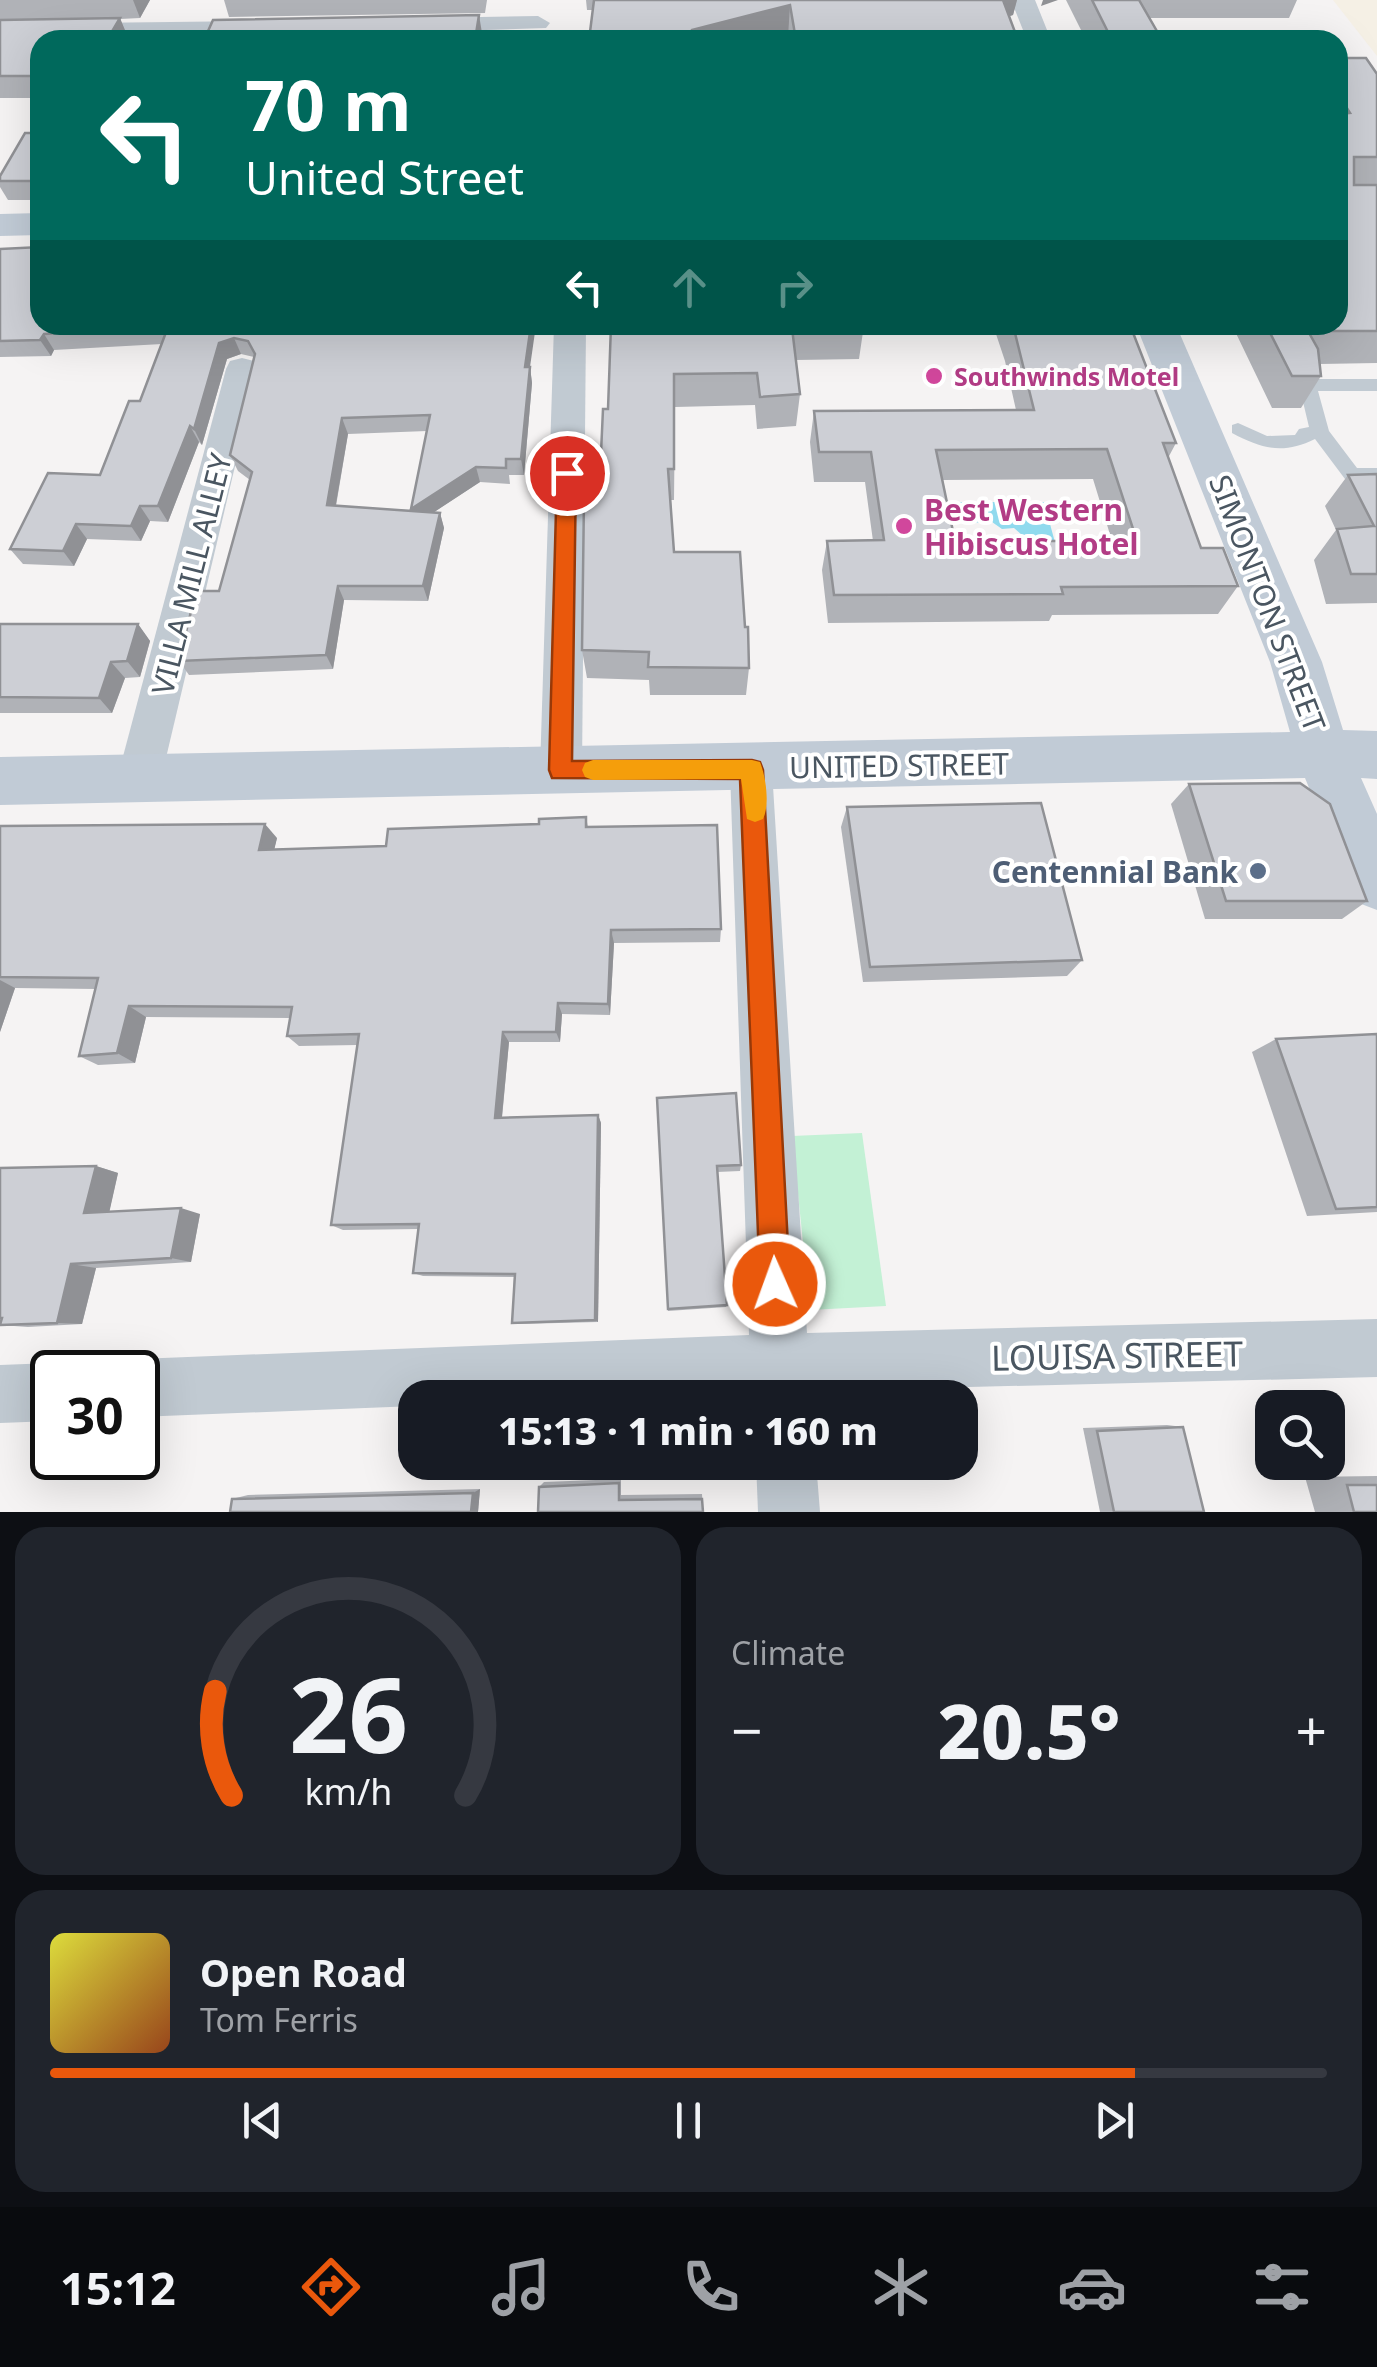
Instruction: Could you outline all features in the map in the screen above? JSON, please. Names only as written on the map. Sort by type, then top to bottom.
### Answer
[{"type":"street","points":[[179,30],[194,0]]},
{"type":"street","points":[[1022,0],[1035,30]]},
{"type":"street","points":[[398,26],[538,21]]},
{"type":"street","points":[[264,30],[299,28]]},
{"type":"street","points":[[0,32],[30,33]]},
{"type":"street","points":[[0,224],[30,224]]},
{"type":"street","points":[[560,770],[570,335]]},
{"type":"street","name":"SIMONTON STREET","points":[[1163,335],[1231,427],[1296,662],[1350,754],[1377,883]]},
{"type":"street","name":"VILLA MILL ALLEY","points":[[139,778],[242,369]]},
{"type":"street","name":"UNITED STREET","points":[[0,781],[752,770],[1350,754]]},
{"type":"street","points":[[752,770],[779,1380]]},
{"type":"street","name":"LOUISA STREET","points":[[779,1380],[1377,1348]]},
{"type":"street","name":"LOUISA STREET","points":[[160,1388],[398,1385]]},
{"type":"street","points":[[0,1394],[30,1393]]},
{"type":"street","points":[[787,1480],[789,1512]]},
{"type":"lane","points":[[1313,433],[1308,385],[1377,385]]},
{"type":"lane","points":[[1290,419],[1313,433],[1352,474],[1377,475]]},
{"type":"lane","points":[[1231,427],[1264,442],[1300,441],[1313,433]]},
{"type":"green space","points":[[862,1133],[886,1306],[810,1310],[792,1136]]},
{"type":"sand","points":[[1333,0],[1377,0],[1377,56]]},
{"type":"water","points":[[958,502],[1044,502],[1056,546],[1025,547],[1022,535],[1014,528],[1002,529],[992,522],[962,523]]},
{"type":"building","points":[[594,0],[1003,0],[1014,30],[794,30],[790,5],[692,30],[590,30]]},
{"type":"building","points":[[1092,0],[1139,0],[1156,30],[1107,30]]},
{"type":"building","points":[[479,15],[477,30],[208,30],[213,20]]},
{"type":"building","points":[[120,18],[113,30],[30,30],[30,76],[0,76],[0,20]]},
{"type":"building","points":[[1348,58],[1366,58],[1377,74],[1377,157],[1354,157],[1354,185],[1377,185],[1377,331],[1348,331]]},
{"type":"building","points":[[25,133],[30,133],[30,181],[0,181]]},
{"type":"building","points":[[30,248],[30,335],[43,335],[40,340],[0,341],[0,249]]},
{"type":"building","points":[[165,335],[530,335],[521,459],[506,459],[506,468],[476,467],[411,509],[430,415],[342,418],[327,505],[440,513],[423,586],[338,586],[326,655],[179,661],[196,591],[219,591],[252,472],[230,455],[255,354],[248,341],[234,338],[219,343],[194,429],[190,426],[158,506],[140,506],[131,526],[76,524],[63,551],[10,549],[48,473],[100,475],[129,401],[140,401]]},
{"type":"building","points":[[611,335],[793,335],[800,394],[760,397],[757,373],[674,374],[674,469],[668,469],[674,552],[740,552],[749,668],[648,667],[649,652],[582,650],[584,498],[599,498],[603,409],[608,409]]},
{"type":"building","points":[[1015,335],[1134,335],[1176,443],[1163,443],[1201,548],[1223,548],[1238,586],[1061,587],[1063,594],[834,595],[827,541],[884,540],[871,452],[819,452],[814,411],[1034,410]],"holes":[[[1107,449],[1137,541],[955,541],[936,450]]]},
{"type":"building","points":[[1271,335],[1310,335],[1318,349],[1321,376],[1292,376]]},
{"type":"building","points":[[1377,474],[1377,574],[1351,574],[1337,529],[1374,526],[1348,475]]},
{"type":"building","points":[[0,624],[138,624],[127,661],[111,662],[99,698],[0,697]]},
{"type":"building","name":"Centennial Bank","points":[[1300,783],[1330,804],[1367,901],[1226,901],[1189,784]]},
{"type":"building","points":[[1041,803],[1082,960],[870,967],[847,807]]},
{"type":"building","points":[[586,817],[586,827],[717,825],[721,929],[611,930],[608,1004],[558,1003],[556,1032],[503,1032],[495,1118],[598,1115],[595,1320],[512,1323],[515,1274],[413,1273],[419,1224],[331,1225],[359,1034],[287,1036],[292,1007],[129,1006],[117,1053],[79,1056],[98,978],[0,977],[0,826],[265,824],[259,850],[386,846],[388,829],[539,824],[539,819]]},
{"type":"building","points":[[1377,1034],[1377,1207],[1336,1209],[1276,1039]]},
{"type":"building","points":[[736,1093],[741,1165],[717,1166],[727,1305],[668,1309],[657,1098]]},
{"type":"building","points":[[96,1166],[84,1213],[181,1208],[171,1258],[71,1264],[57,1323],[0,1325],[0,1168]]},
{"type":"building","points":[[1183,1427],[1204,1512],[1114,1512],[1097,1431]]},
{"type":"building","points":[[619,1483],[619,1500],[702,1499],[703,1512],[538,1512],[539,1487]]},
{"type":"building","points":[[1347,1485],[1377,1485],[1377,1512],[1354,1512]]},
{"type":"building","points":[[473,1493],[471,1512],[230,1512],[232,1499]]},
{"type":"slow traffic","points":[[593,770],[752,770],[755,812]]},
{"type":"place","name":"Southwinds Motel","points":[[934,376]]},
{"type":"place","name":"Best Western Hibiscus Hotel","points":[[904,526]]},
{"type":"place","name":"Centennial Bank","points":[[1258,871]]},
{"type":"route","points":[[567,473],[560,770],[752,770],[775,1284]]}]
